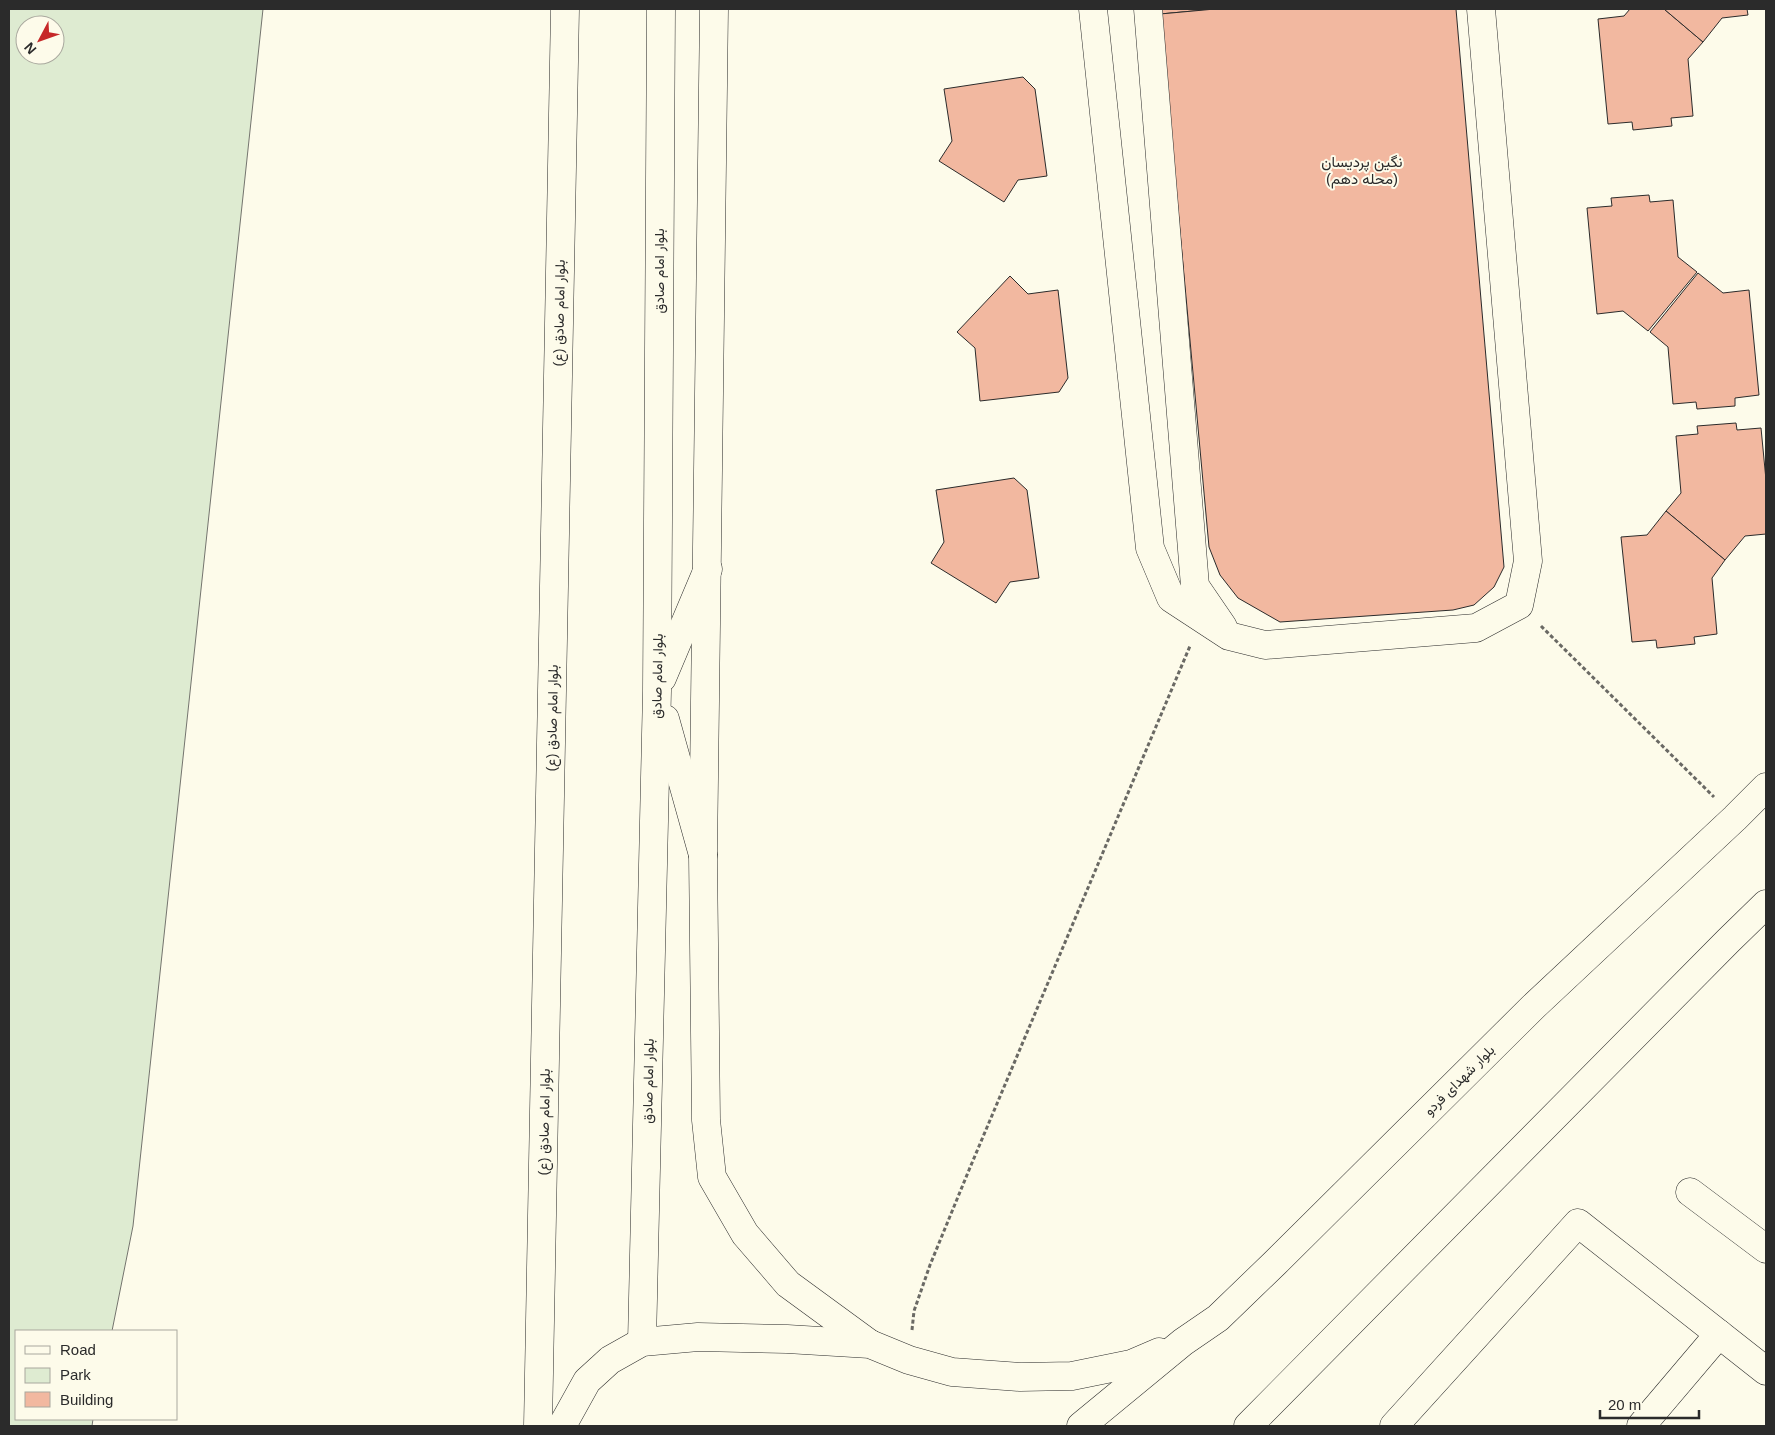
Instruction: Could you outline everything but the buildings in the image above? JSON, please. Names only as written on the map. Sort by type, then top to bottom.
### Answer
[{"type":"main road","name":"بلوار امام صادق (ع)","points":[[538,1426],[565,9]]},
{"type":"main road","name":"بلوار امام صادق","points":[[642,1342],[657,691],[661,9]]},
{"type":"main road","points":[[714,9],[703,855],[706,1120],[712,1177],[745,1234],[788,1284],[870,1344],[909,1360],[952,1372],[1020,1377],[1072,1376],[1131,1364],[1183,1342]]},
{"type":"main road","points":[[1094,9],[1150,548],[1171,598],[1229,636],[1265,645],[1476,628],[1519,604],[1528,561],[1481,9]]},
{"type":"main road","points":[[1148,9],[1195,586],[1229,636]]},
{"type":"main road","points":[[703,855],[657,691],[708,569]]},
{"type":"main road","name":"بلوار شهدای فردو","points":[[1183,1342],[1218,1318],[1533,1007],[1736,818],[1766,787]]},
{"type":"main road","points":[[1248,1426],[1766,904]]},
{"type":"main road","points":[[1690,1192],[1766,1249]]},
{"type":"main road","points":[[1394,1426],[1578,1223],[1766,1371]]},
{"type":"main road","points":[[1641,1426],[1718,1334]]},
{"type":"main road","points":[[562,1426],[587,1380],[610,1360],[642,1342],[698,1337],[787,1339],[870,1344]]},
{"type":"main road","points":[[1081,1426],[1183,1342]]},
{"type":"path","points":[[1519,604],[1736,818]]},
{"type":"path","points":[[909,1360],[914,1311],[930,1265],[968,1170],[1201,618]]},
{"type":"green space","points":[[9,9],[263,9],[133,1226],[112,1330],[15,1330],[15,1420],[93,1420],[92,1426],[9,1426]]},
{"type":"district","name":"نگین پردیسان (محله دهم)","points":[[1362,170]]}]
